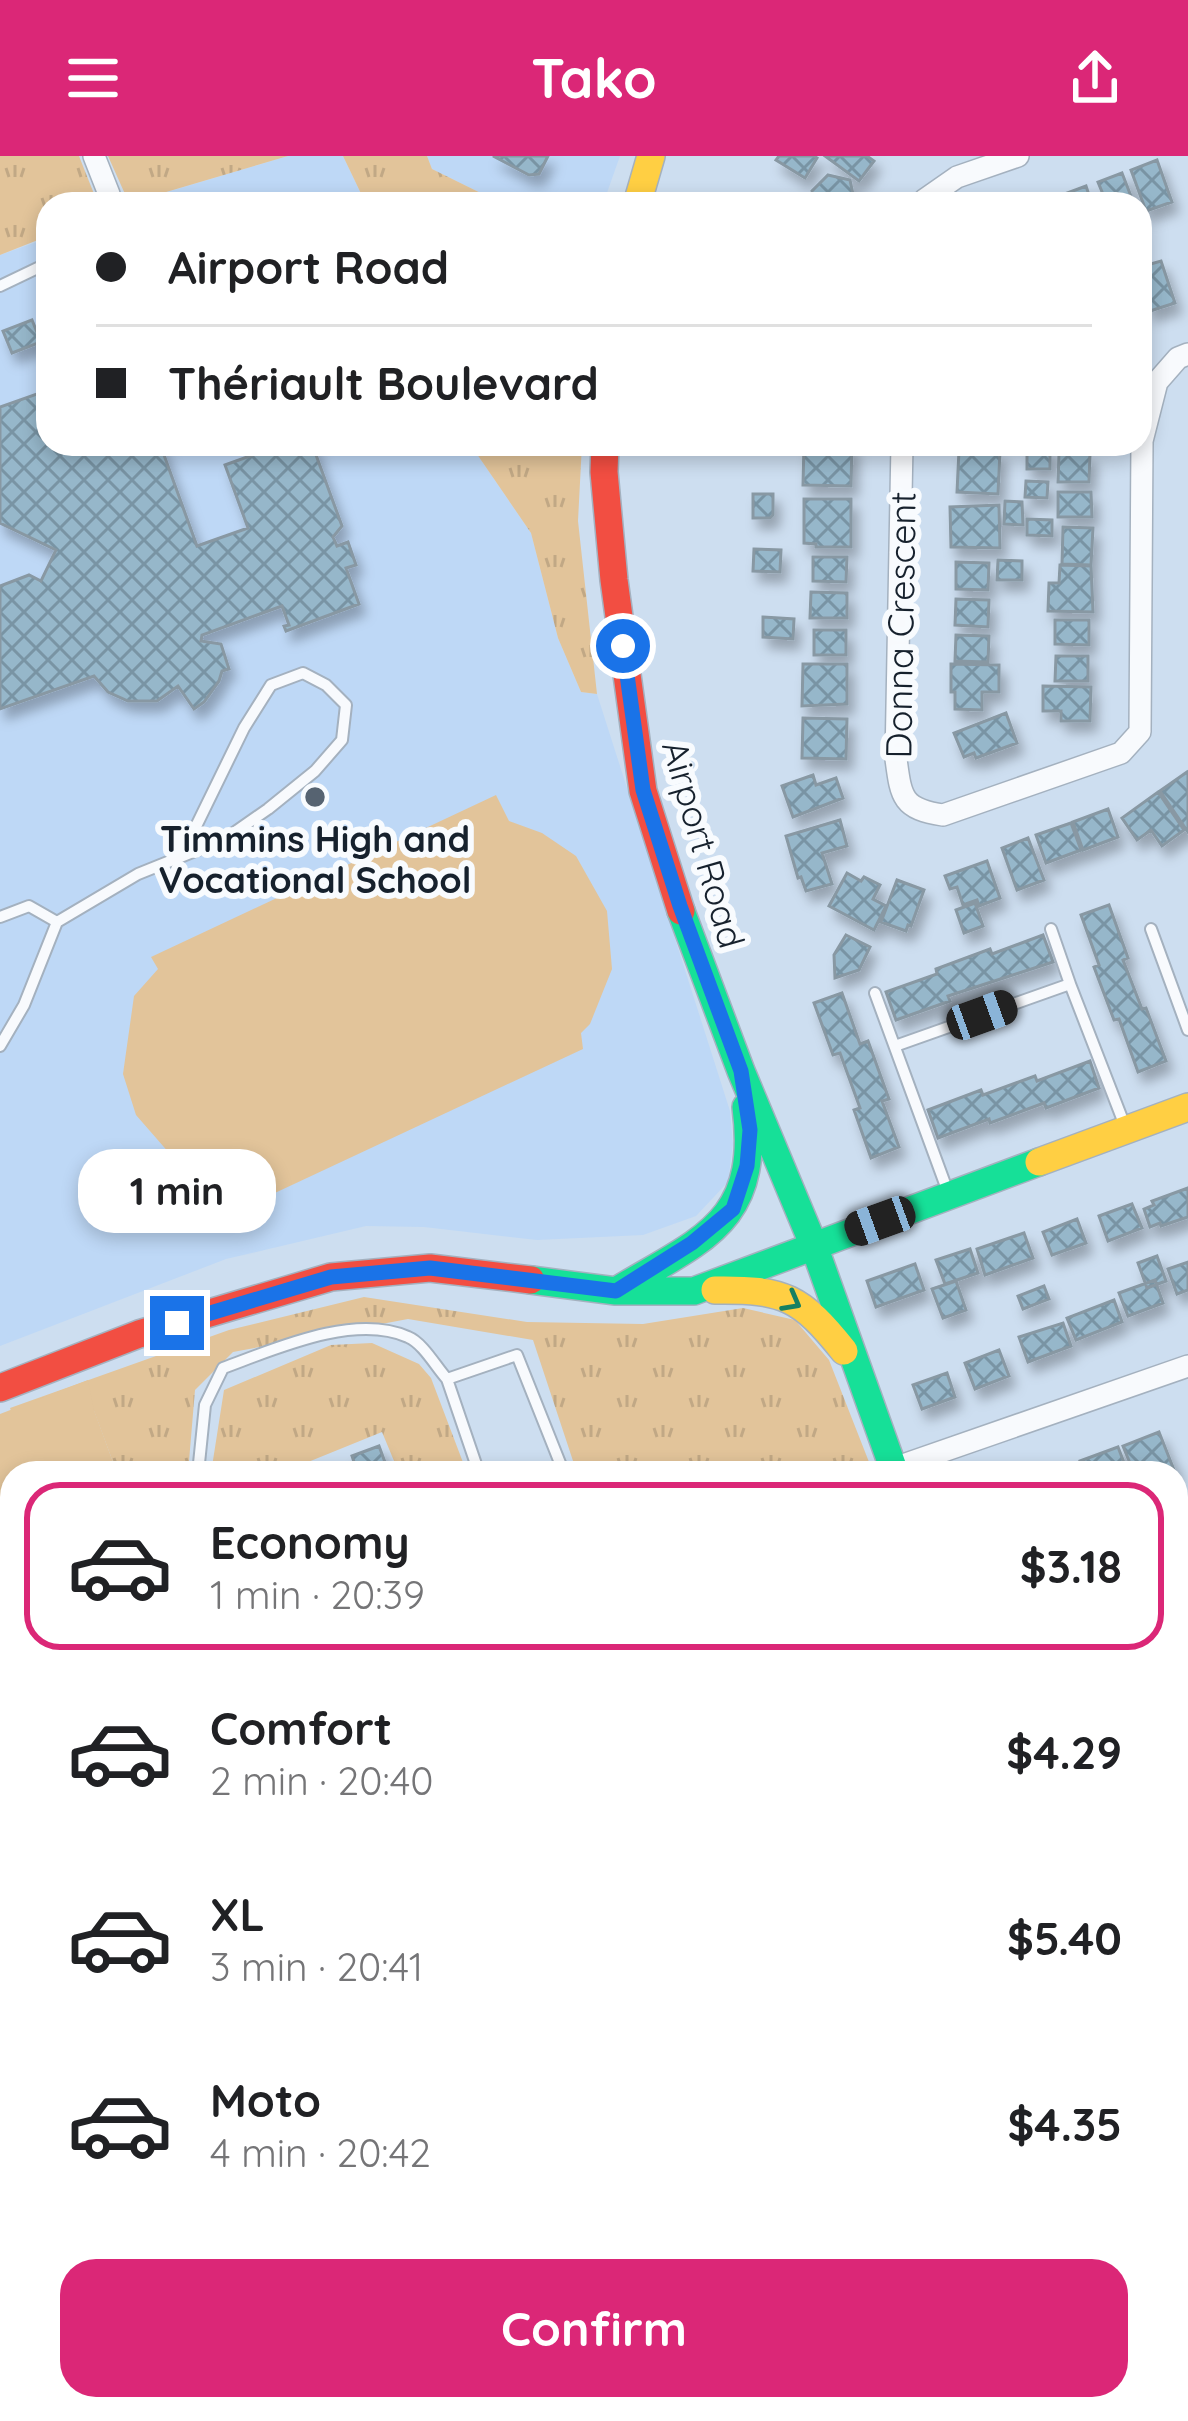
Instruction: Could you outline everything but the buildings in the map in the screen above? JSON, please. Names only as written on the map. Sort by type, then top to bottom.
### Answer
[{"type":"main road","points":[[640,192],[651,156]]},
{"type":"main road","name":"Airport Road","points":[[605,456],[614,580],[643,790],[741,1071],[862,1373],[887,1461]]},
{"type":"main road","points":[[616,1291],[692,1243],[733,1209],[747,1166],[750,1130],[741,1071]]},
{"type":"main road","points":[[694,1291],[1188,1107]]},
{"type":"main road","points":[[0,1388],[139,1334],[331,1277],[430,1268],[616,1291],[760,1289],[791,1297],[818,1319],[862,1373]]},
{"type":"street","points":[[94,156],[107,192]]},
{"type":"street","points":[[935,192],[957,177],[1018,156]]},
{"type":"street","name":"Donna Crescent","points":[[1152,399],[1156,382],[1188,354]]},
{"type":"street","name":"Donna Crescent","points":[[902,456],[896,759],[900,791],[910,805],[943,815],[1120,753],[1140,732],[1142,456]]},
{"type":"street","points":[[918,1461],[1188,1366]]},
{"type":"lane","points":[[0,286],[36,269]]},
{"type":"lane","points":[[0,1046],[24,1005],[57,922],[138,874],[225,838],[268,809],[315,771],[342,740],[346,705],[303,673],[271,685],[244,728],[183,854]]},
{"type":"lane","points":[[0,917],[29,906],[57,922]]},
{"type":"lane","points":[[1051,929],[1126,1130]]},
{"type":"lane","points":[[1151,929],[1188,1030]]},
{"type":"lane","points":[[895,1046],[1070,984]]},
{"type":"lane","points":[[875,994],[950,1196]]},
{"type":"lane","points":[[199,1461],[205,1405],[223,1368],[294,1342],[360,1328],[412,1338],[447,1379],[475,1461]]},
{"type":"lane","points":[[447,1379],[517,1354],[559,1461]]},
{"type":"shaded area","points":[[288,156],[343,156],[360,192],[167,192]]},
{"type":"shaded area","points":[[427,156],[620,156],[607,192],[479,192],[432,169]]},
{"type":"shaded area","name":"Timmins High and Vocational School","points":[[36,242],[36,456],[478,456],[531,533],[558,638],[581,692],[597,694],[730,1111],[733,1144],[728,1182],[696,1216],[643,1235],[537,1240],[424,1227],[366,1226],[226,1259],[0,1346],[0,255]]},
{"type":"green space","points":[[0,156],[79,156],[93,192],[36,192],[36,241],[0,255]]},
{"type":"green space","points":[[108,156],[288,156],[166,192],[124,192]]},
{"type":"green space","points":[[343,156],[427,156],[432,169],[479,192],[360,192]]},
{"type":"green space","points":[[478,456],[581,456],[578,521],[597,694],[581,692],[558,638],[531,533]]},
{"type":"green space","points":[[496,795],[509,821],[542,833],[576,856],[607,911],[612,969],[590,1024],[581,1033],[583,1049],[232,1213],[220,1185],[177,1162],[136,1115],[123,1074],[134,996],[158,969],[151,957]]},
{"type":"green space","points":[[364,1297],[527,1322],[643,1324],[743,1308],[795,1320],[829,1360],[869,1461],[573,1461],[533,1340],[408,1319],[233,1352],[195,1390],[189,1461],[113,1461],[94,1411],[20,1434],[10,1408],[229,1330]]},
{"type":"green space","points":[[372,1343],[419,1364],[431,1378],[462,1461],[394,1461],[382,1432],[311,1461],[213,1461],[224,1390],[331,1345]]},
{"type":"green space","points":[[88,1380],[113,1461],[0,1461],[0,1414]]},
{"type":"traffic: fast","points":[[681,911],[814,1246],[891,1461]]},
{"type":"traffic: fast","points":[[616,1291],[699,1241],[734,1202],[744,1177],[748,1146],[746,1107]]},
{"type":"traffic: fast","points":[[531,1280],[616,1291],[694,1291],[1039,1162]]},
{"type":"traffic: slow","points":[[640,192],[651,156]]},
{"type":"traffic: slow","points":[[1039,1162],[1188,1107]]},
{"type":"traffic: slow","points":[[715,1290],[758,1292],[789,1300],[815,1319],[844,1351]]},
{"type":"traffic: jam","points":[[605,456],[614,580],[643,791],[681,911]]},
{"type":"traffic: jam","points":[[0,1388],[139,1334],[331,1277],[430,1268],[531,1280]]},
{"type":"place","name":"Timmins High and Vocational School","points":[[315,797]]},
{"type":"route","points":[[177,1323],[331,1277],[430,1268],[616,1291],[692,1243],[733,1209],[747,1166],[750,1130],[741,1071],[643,790],[623,646]]}]
